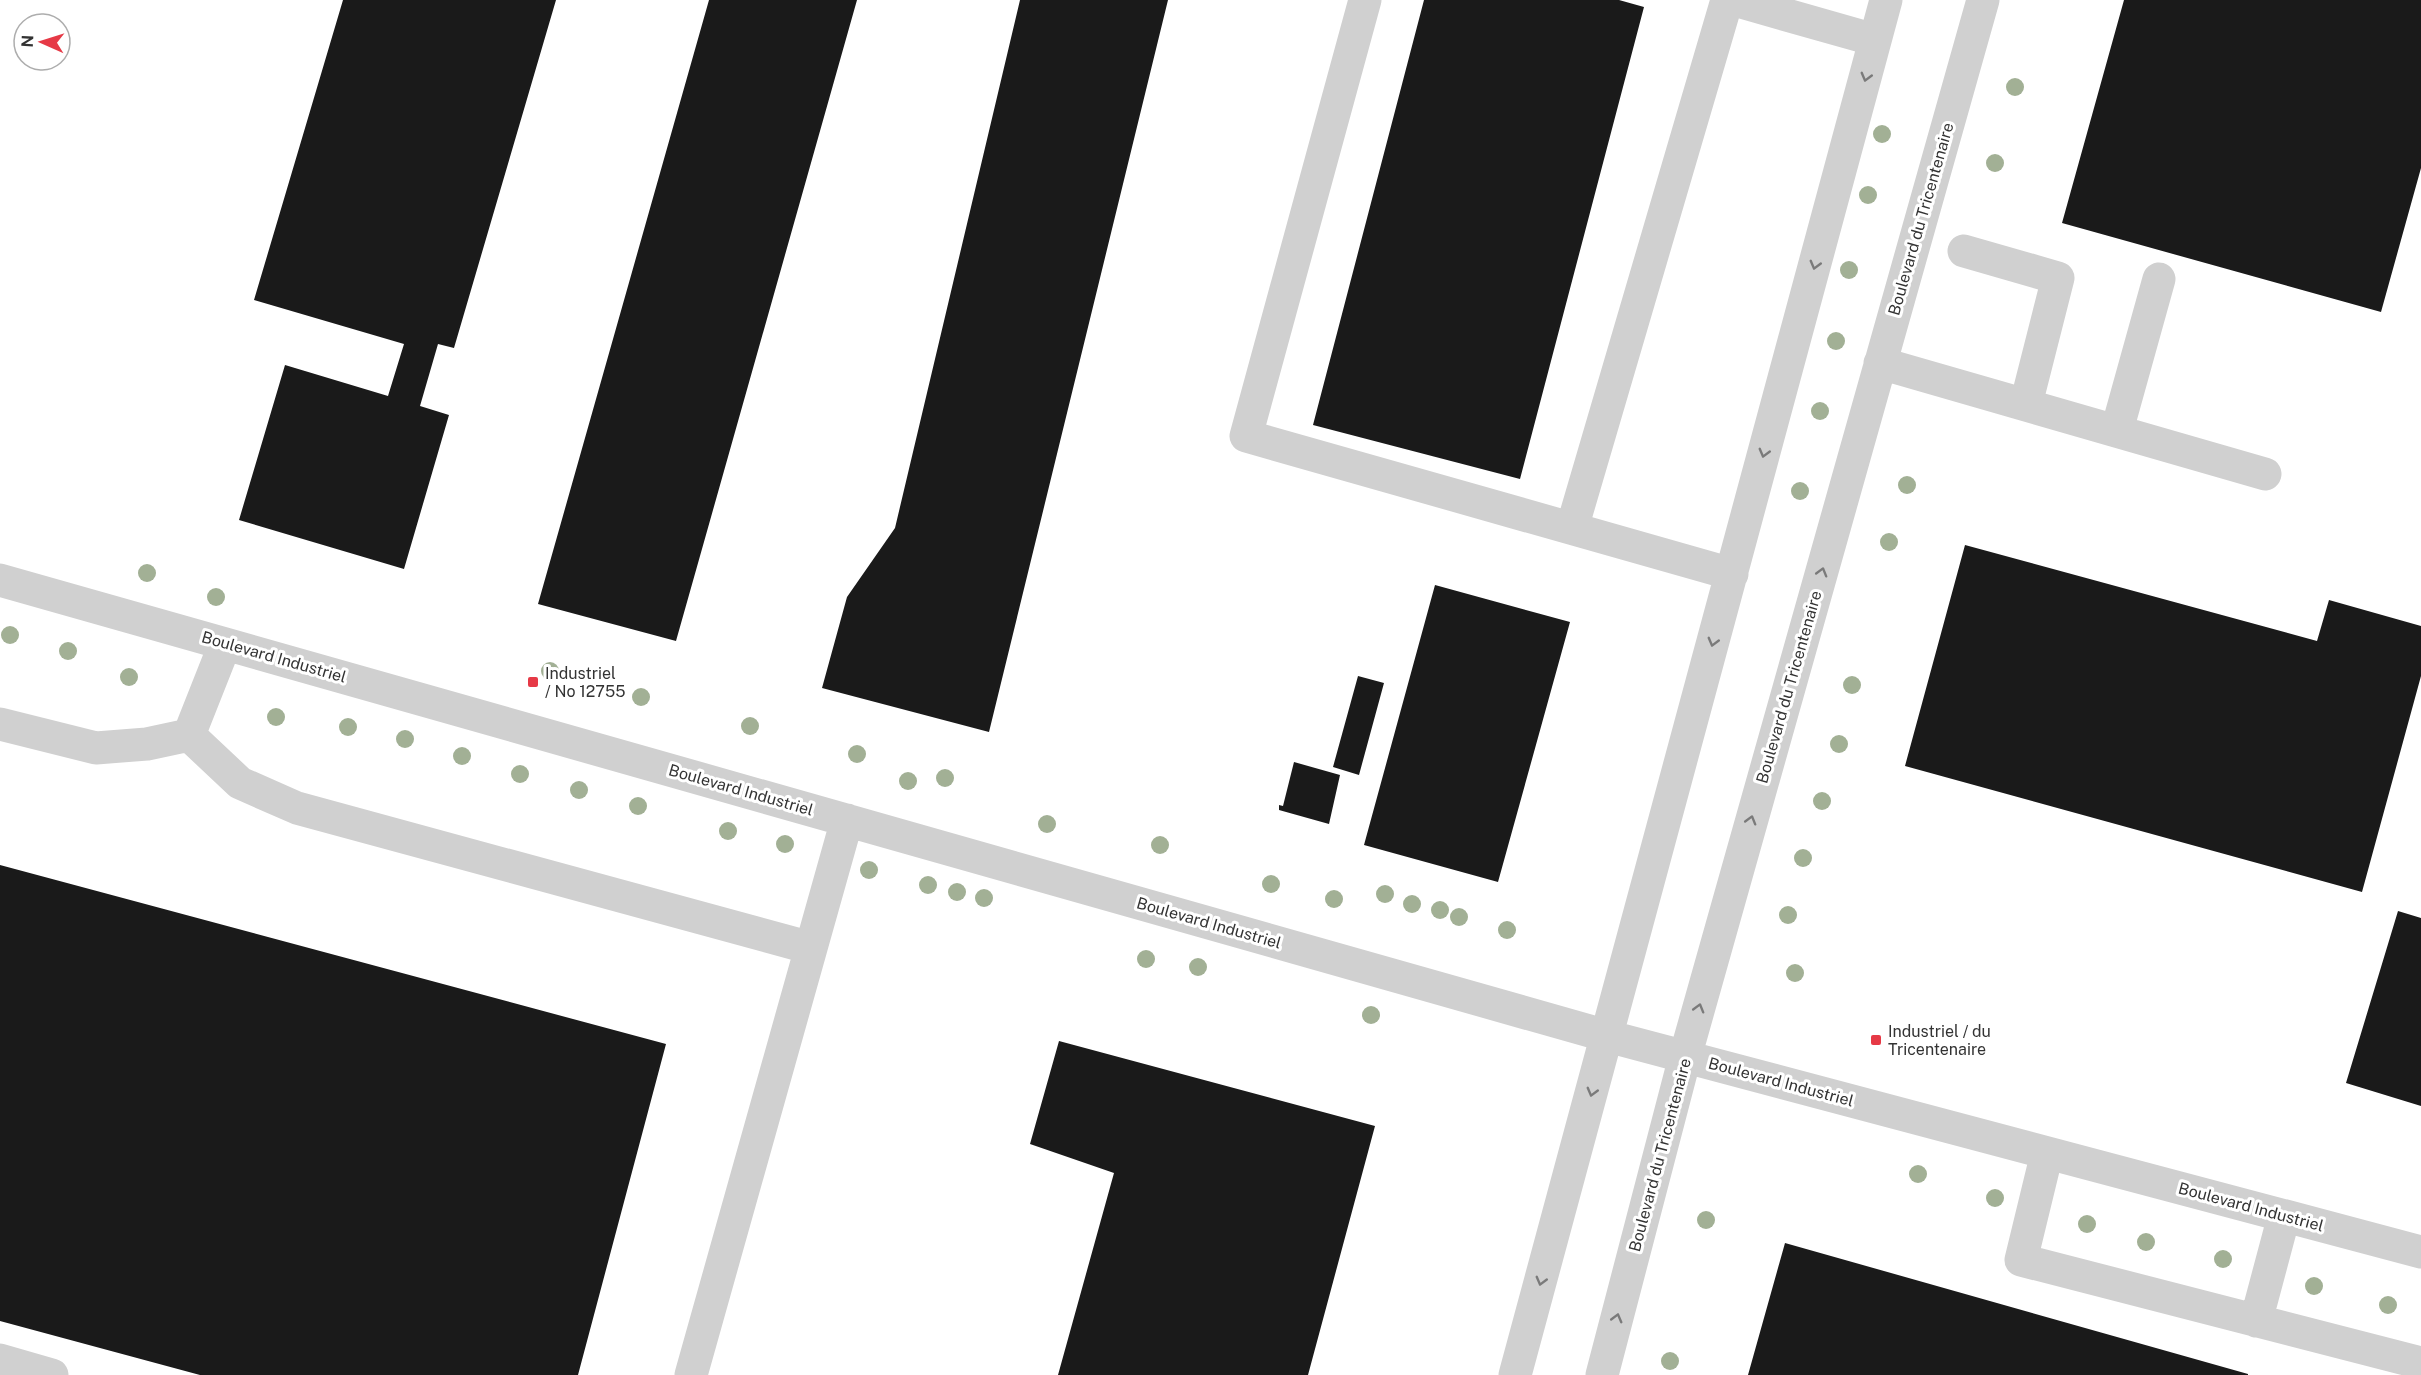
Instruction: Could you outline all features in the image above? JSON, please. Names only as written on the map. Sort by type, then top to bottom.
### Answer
[{"type":"street","points":[[1365,0],[1246,436],[1732,574]]},
{"type":"street","points":[[1572,528],[1727,0]]},
{"type":"street","points":[[1734,0],[1875,40]]},
{"type":"street","points":[[1515,1375],[1886,0]]},
{"type":"street","name":"Boulevard du Tricentenaire","points":[[1602,1375],[1685,1057],[1983,0]]},
{"type":"street","points":[[1964,251],[2058,279],[2026,404]]},
{"type":"street","points":[[2117,430],[2159,279]]},
{"type":"street","points":[[1880,363],[2265,474]]},
{"type":"street","name":"Boulevard Industriel","points":[[0,580],[1607,1036],[2421,1252]]},
{"type":"street","points":[[189,735],[225,644]]},
{"type":"street","points":[[0,724],[96,748],[147,744],[189,735]]},
{"type":"street","points":[[189,735],[240,783],[297,808],[811,948]]},
{"type":"street","points":[[691,1375],[847,820]]},
{"type":"street","points":[[2048,1153],[2021,1260],[2421,1363]]},
{"type":"street","points":[[2256,1321],[2284,1216]]},
{"type":"street","points":[[0,1360],[52,1375]]},
{"type":"building","points":[[343,0],[556,0],[454,348],[438,344],[420,406],[449,415],[404,569],[239,520],[285,365],[388,396],[404,344],[254,300]]},
{"type":"building","points":[[709,0],[857,0],[676,641],[538,604]]},
{"type":"building","points":[[1020,0],[1168,0],[989,732],[822,688],[847,597],[895,528]]},
{"type":"building","points":[[1424,0],[1619,0],[1644,7],[1520,479],[1313,425]]},
{"type":"building","points":[[2124,0],[2421,0],[2421,168],[2381,312],[2062,223]]},
{"type":"building","points":[[1965,545],[2317,641],[2329,600],[2421,626],[2421,676],[2362,892],[1905,766]]},
{"type":"building","points":[[1435,585],[1570,622],[1498,882],[1364,845]]},
{"type":"building","points":[[1358,676],[1384,683],[1359,775],[1333,767]]},
{"type":"building","points":[[1294,762],[1340,775],[1329,824],[1279,810],[1279,805],[1283,806]]},
{"type":"building","points":[[0,865],[666,1044],[578,1375],[200,1375],[0,1321]]},
{"type":"building","points":[[2398,911],[2421,918],[2421,1106],[2346,1083]]},
{"type":"building","points":[[1059,1041],[1375,1126],[1308,1375],[1058,1375],[1114,1173],[1030,1144]]},
{"type":"building","points":[[1785,1243],[2248,1374],[2248,1375],[1748,1375]]},
{"type":"place","name":"Industriel / No 12755","points":[[533,682]]},
{"type":"place","name":"Industriel / du Tricentenaire","points":[[1876,1040]]}]
